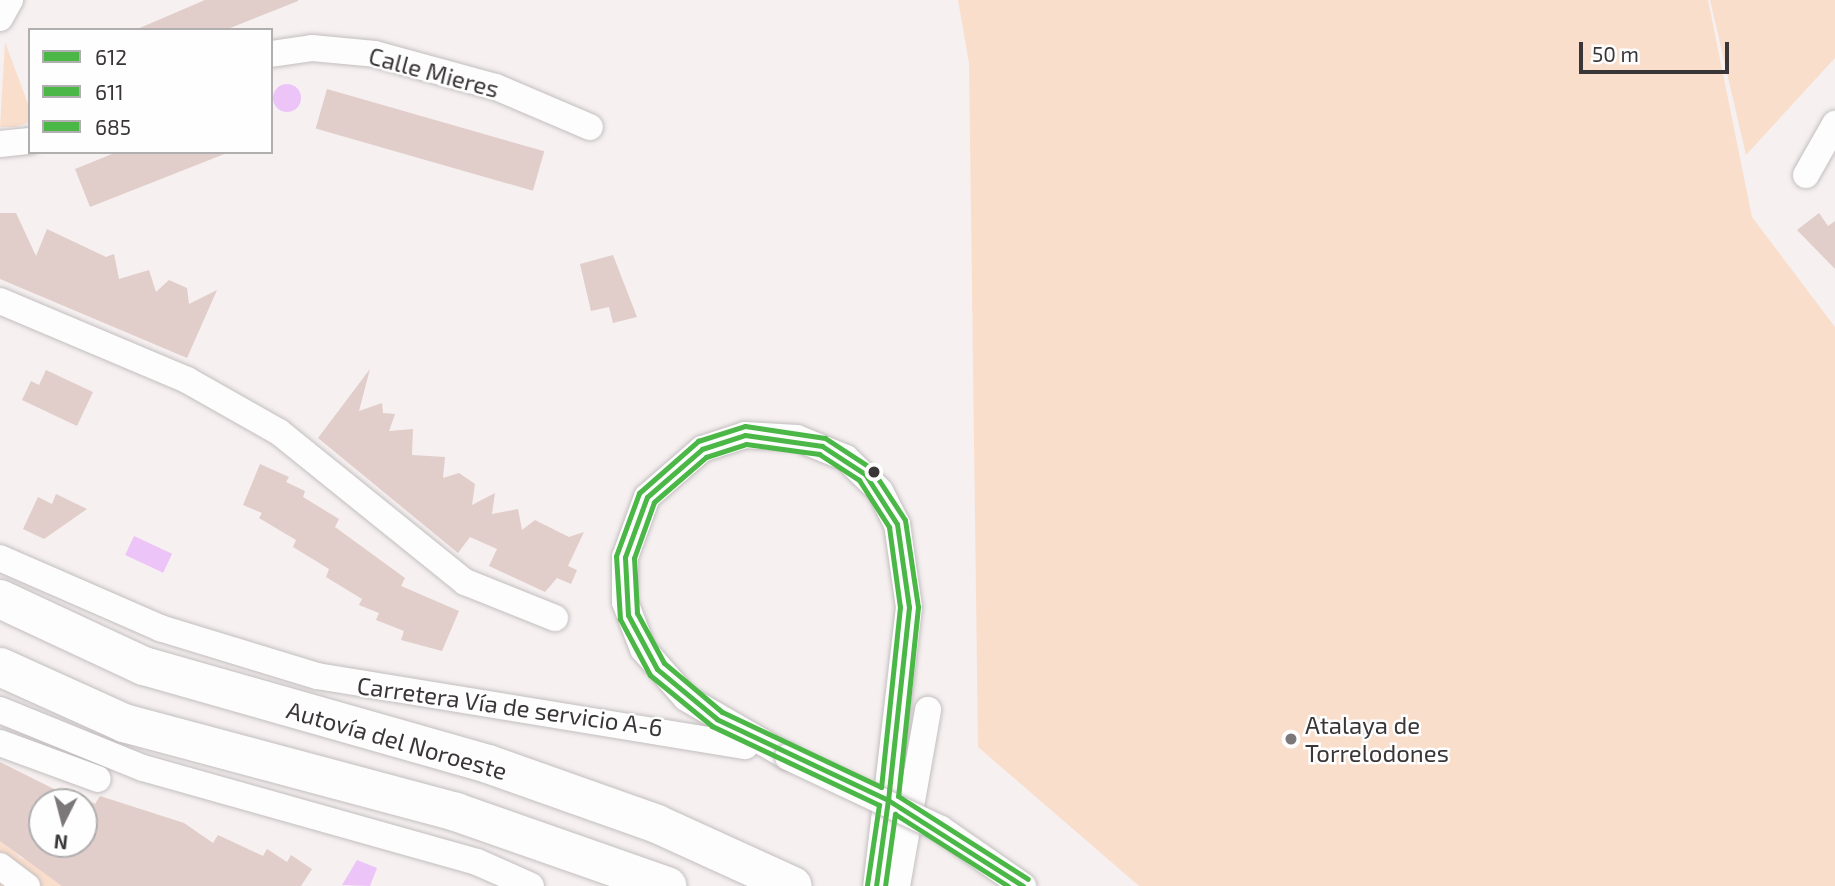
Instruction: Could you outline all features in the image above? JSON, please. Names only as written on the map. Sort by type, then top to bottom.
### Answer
[{"type":"highway","name":"Autovía del Noroeste","points":[[0,599],[144,666],[488,764],[760,868],[793,886]]},
{"type":"highway","points":[[0,667],[124,723],[456,812],[667,886]]},
{"type":"street","points":[[0,18],[10,0]]},
{"type":"street","name":"Calle Mieres","points":[[273,54],[312,48],[375,54],[496,87],[590,127]]},
{"type":"street","points":[[1806,175],[1835,124]]},
{"type":"street","points":[[0,144],[28,141]]},
{"type":"street","points":[[0,301],[187,380],[279,432],[465,582],[555,618]]},
{"type":"street","points":[[876,886],[909,607],[897,524],[880,491],[846,458],[797,438],[745,435],[684,460],[647,497],[625,556],[625,602],[643,649],[686,698],[788,757],[941,829],[1023,886]]},
{"type":"street","name":"Carretera Vía de servicio A-6","points":[[0,558],[160,628],[317,676],[463,704],[701,734],[788,757]]},
{"type":"street","points":[[0,710],[143,768],[477,862],[531,886]]},
{"type":"street","points":[[897,886],[928,710]]},
{"type":"street","points":[[0,743],[98,779]]},
{"type":"street","points":[[0,866],[27,886]]},
{"type":"shaded area","points":[[958,0],[1708,0],[1752,217],[1835,327],[1835,886],[1139,886],[978,747],[969,63]]},
{"type":"shaded area","points":[[1710,0],[1835,0],[1835,58],[1746,155]]},
{"type":"shaded area","points":[[5,42],[28,104],[28,123],[15,127],[0,127]]},
{"type":"shaded area","points":[[287,84],[297,88],[301,98],[297,108],[287,112],[277,108],[273,98],[277,88]]},
{"type":"shaded area","points":[[134,536],[172,554],[163,573],[125,555]]},
{"type":"shaded area","points":[[0,837],[21,858],[121,886],[0,886]]},
{"type":"shaded area","points":[[357,860],[377,868],[370,886],[342,885]]},
{"type":"building","points":[[205,0],[298,0],[230,28],[140,28]]},
{"type":"building","points":[[327,89],[544,151],[533,191],[316,128]]},
{"type":"building","points":[[112,154],[224,154],[90,207],[75,169]]},
{"type":"building","points":[[0,213],[16,213],[36,256],[47,229],[106,257],[114,254],[119,279],[149,270],[156,292],[169,280],[187,288],[189,304],[217,290],[187,358],[0,279]]},
{"type":"building","points":[[1819,213],[1828,226],[1835,221],[1835,269],[1797,230]]},
{"type":"building","points":[[613,255],[637,317],[613,323],[609,307],[591,311],[580,264]]},
{"type":"building","points":[[370,369],[359,411],[382,403],[383,413],[395,414],[389,431],[413,429],[412,455],[445,457],[443,478],[459,473],[475,484],[472,505],[495,493],[492,514],[518,509],[522,530],[535,520],[569,537],[584,532],[568,566],[577,570],[571,584],[557,578],[545,592],[489,566],[497,549],[470,537],[458,553],[318,438]]},
{"type":"building","points":[[46,370],[93,392],[77,426],[22,400],[31,381],[39,385]]},
{"type":"building","points":[[260,464],[289,477],[286,482],[305,491],[303,497],[339,519],[335,527],[405,578],[401,586],[459,611],[442,651],[401,640],[404,631],[376,620],[379,613],[359,605],[362,599],[326,577],[329,569],[293,547],[296,540],[259,518],[262,513],[243,505]]},
{"type":"building","points":[[56,494],[87,509],[44,539],[23,529],[38,497],[52,504]]},
{"type":"building","points":[[0,762],[52,788],[28,788],[28,858],[98,858],[100,796],[184,823],[213,843],[218,835],[263,856],[267,849],[287,862],[291,855],[312,869],[301,886],[62,886],[0,841]]},
{"type":"transit line","name":"611","points":[[879,805],[712,726],[650,675],[620,619],[616,556],[639,493],[698,441],[745,426],[825,438],[871,468],[905,520],[918,607],[898,796]]},
{"type":"transit line","name":"612","points":[[745,435],[822,446],[865,474],[897,524],[909,607],[888,800],[717,719],[657,669],[628,615],[625,557],[647,497],[702,449],[745,435]]},
{"type":"transit line","name":"685","points":[[746,444],[819,454],[859,480],[889,527],[900,607],[881,787],[722,712],[664,663],[637,613],[634,558],[654,502],[706,457],[746,444]]},
{"type":"transit line","name":"685","points":[[898,796],[1028,879]]},
{"type":"transit line","name":"612","points":[[876,886],[888,800]]},
{"type":"transit line","name":"612","points":[[888,800],[1023,886]]},
{"type":"transit line","name":"685","points":[[867,885],[879,805]]},
{"type":"transit line","name":"611","points":[[885,886],[895,814],[1008,886]]},
{"type":"place","name":"Atalaya de Torrelodones","points":[[1291,739]]}]
